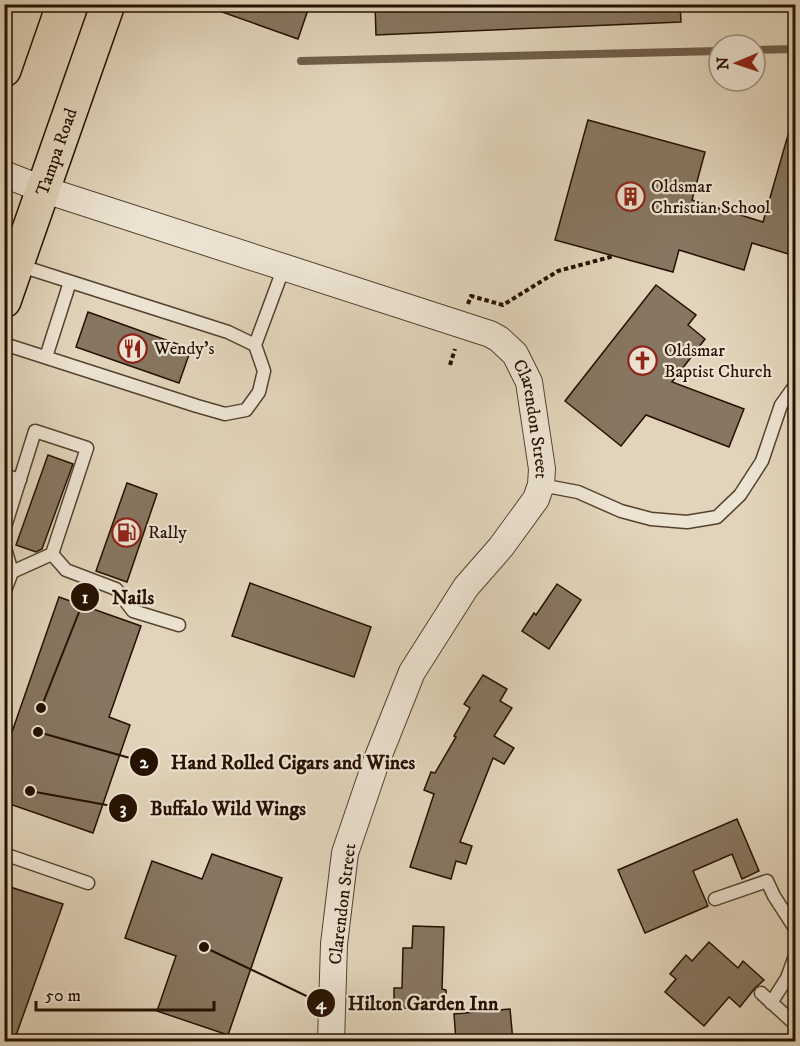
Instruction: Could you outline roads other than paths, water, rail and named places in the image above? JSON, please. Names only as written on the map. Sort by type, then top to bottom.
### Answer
[{"type":"main road","points":[[4,70],[27,4]]},
{"type":"main road","name":"Tampa Road","points":[[4,301],[108,4]]},
{"type":"street","name":"Clarendon Street","points":[[4,174],[42,189],[490,334],[515,354],[529,382],[541,458],[541,485],[536,499],[501,547],[466,587],[412,672],[375,762],[345,853],[334,944],[331,1041]]},
{"type":"lane","points":[[17,265],[228,332],[255,345]]},
{"type":"lane","points":[[4,344],[225,414],[246,410],[259,392],[264,371],[255,345],[284,267]]},
{"type":"lane","points":[[46,357],[70,282]]},
{"type":"lane","points":[[541,485],[578,492],[621,511],[651,519],[687,522],[717,517],[740,495],[762,461],[781,405],[795,384]]},
{"type":"lane","points":[[4,530],[35,431],[87,448],[52,554],[12,572]]},
{"type":"lane","points":[[4,475],[20,480]]},
{"type":"lane","points":[[4,545],[12,572],[4,593]]},
{"type":"lane","points":[[52,554],[66,570],[116,589],[134,611],[179,625]]},
{"type":"lane","points":[[4,854],[88,882]]},
{"type":"lane","points":[[715,899],[767,880],[795,930]]},
{"type":"lane","points":[[771,1003],[787,978],[795,953]]},
{"type":"lane","points":[[761,993],[795,1025]]},
{"type":"waterway","points":[[767,50],[796,49]]},
{"type":"waterway","points":[[301,61],[707,51]]},
{"type":"place","name":"Oldsmar Christian School","points":[[630,196]]},
{"type":"place","name":"Wendy's","points":[[133,348]]},
{"type":"place","name":"Oldsmar Baptist Church","points":[[643,360]]},
{"type":"place","name":"Rally","points":[[127,532]]},
{"type":"place","name":"Nails","points":[[41,708]]},
{"type":"place","name":"Hand Rolled Cigars and Wines","points":[[38,732]]},
{"type":"place","name":"Buffalo Wild Wings","points":[[30,791]]},
{"type":"place","name":"Hilton Garden Inn","points":[[204,947]]}]
